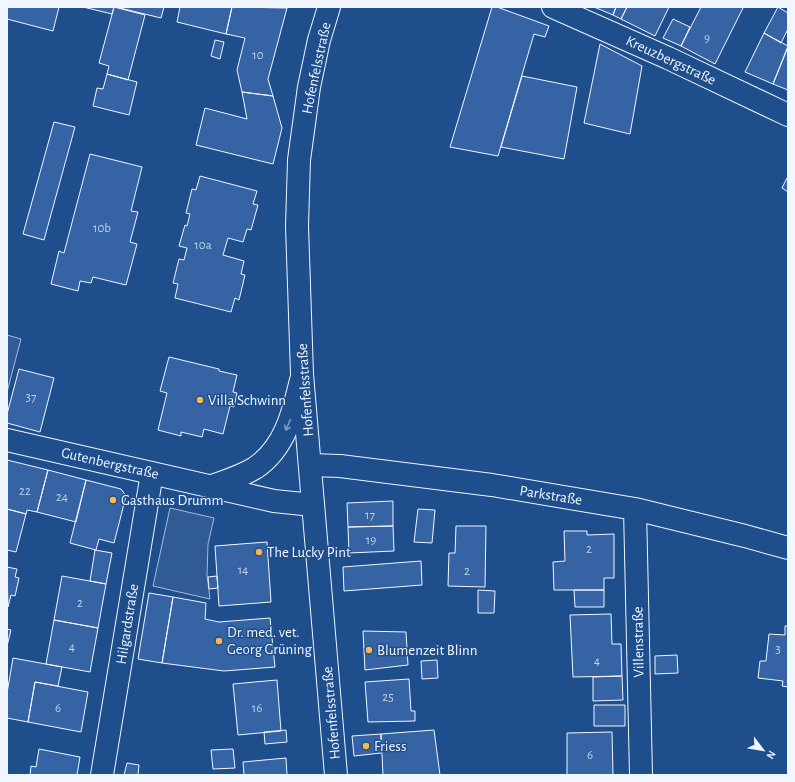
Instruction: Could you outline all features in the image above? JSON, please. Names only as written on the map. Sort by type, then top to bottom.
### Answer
[{"type":"street","name":"Hofenfelsstraße","points":[[329,7],[317,47],[309,87],[299,160],[297,226],[302,374],[311,465],[313,505],[336,775]]},
{"type":"street","name":"Kreuzbergstraße","points":[[553,7],[668,58],[788,115]]},
{"type":"street","points":[[212,486],[254,468],[275,450],[293,413],[302,374]]},
{"type":"street","name":"Gutenbergstraße","points":[[7,440],[274,501],[313,505]]},
{"type":"street","name":"Parkstraße","points":[[311,465],[340,466],[492,485],[635,509],[788,548]]},
{"type":"street","name":"Hilgardstraße","points":[[102,775],[152,473]]},
{"type":"street","name":"Villenstraße","points":[[635,509],[641,775]]},
{"type":"shaded area","points":[[7,335],[21,339],[7,392]]},
{"type":"shaded area","points":[[170,508],[214,518],[208,544],[207,575],[210,599],[153,586]]},
{"type":"building","points":[[7,7],[59,7],[53,31],[7,19]]},
{"type":"building","points":[[83,7],[114,7],[112,14]]},
{"type":"building","points":[[114,7],[145,15],[128,80],[107,74],[109,66],[99,63]]},
{"type":"building","points":[[116,7],[164,7],[161,18]]},
{"type":"building","points":[[180,7],[232,7],[226,34],[177,22]]},
{"type":"building","points":[[232,7],[287,8],[268,79],[273,96],[242,92],[237,70],[245,38],[226,34]]},
{"type":"building","points":[[492,7],[497,7],[549,26],[545,37],[534,34],[498,156],[450,147]]},
{"type":"building","points":[[594,7],[616,7],[613,15]]},
{"type":"building","points":[[616,7],[627,7],[621,19],[613,15]]},
{"type":"building","points":[[627,7],[669,7],[655,36],[621,19]]},
{"type":"building","points":[[701,7],[743,8],[715,64],[681,46]]},
{"type":"building","points":[[778,7],[788,13],[788,29],[781,43],[764,33]]},
{"type":"building","points":[[673,19],[690,27],[681,46],[663,38]]},
{"type":"building","points":[[764,33],[788,46],[773,84],[745,72]]},
{"type":"building","points":[[215,40],[224,42],[220,59],[211,56]]},
{"type":"building","points":[[600,44],[642,66],[630,134],[584,123]]},
{"type":"building","points":[[788,47],[788,90],[773,84]]},
{"type":"building","points":[[107,74],[137,82],[129,115],[93,106],[97,88],[103,89]]},
{"type":"building","points":[[522,76],[577,87],[564,159],[501,147]]},
{"type":"building","points":[[242,92],[273,96],[282,128],[273,164],[196,145],[205,108],[247,119]]},
{"type":"building","points":[[54,122],[75,127],[44,240],[23,234]]},
{"type":"building","points":[[90,154],[142,167],[131,211],[138,212],[130,242],[137,244],[126,285],[93,277],[91,283],[80,281],[78,291],[51,284],[59,251],[64,253]]},
{"type":"building","points":[[200,176],[257,191],[253,204],[258,205],[251,230],[247,229],[243,242],[228,238],[223,255],[244,261],[241,274],[245,275],[239,300],[235,298],[231,312],[175,298],[178,284],[173,283],[179,259],[184,260],[187,248],[179,246],[190,214],[186,213],[192,189],[196,190]]},
{"type":"building","points":[[787,178],[788,179],[788,192],[782,188]]},
{"type":"building","name":"Villa Schwinn","points":[[169,357],[237,375],[233,392],[237,393],[234,407],[230,406],[223,434],[204,429],[202,437],[181,432],[181,436],[158,430],[167,393],[160,391]]},
{"type":"building","points":[[19,369],[54,378],[40,432],[7,423],[7,414]]},
{"type":"building","points":[[7,460],[48,470],[37,512],[27,510],[26,514],[7,509]]},
{"type":"building","points":[[48,470],[86,480],[76,522],[37,512]]},
{"type":"building","points":[[86,480],[121,489],[126,496],[114,543],[99,539],[96,550],[70,543]]},
{"type":"building","points":[[393,501],[393,526],[348,527],[347,503]]},
{"type":"building","points":[[7,509],[26,514],[16,552],[7,550]]},
{"type":"building","points":[[418,509],[435,510],[432,543],[414,542]]},
{"type":"building","points":[[393,526],[394,551],[349,553],[348,527]]},
{"type":"building","points":[[456,526],[486,526],[485,587],[448,586],[449,553],[455,553]]},
{"type":"building","points":[[564,531],[587,531],[587,535],[614,534],[614,578],[604,578],[604,590],[554,590],[553,562],[565,561]]},
{"type":"building","points":[[267,542],[271,602],[219,606],[215,546]]},
{"type":"building","points":[[95,550],[112,553],[106,584],[90,581]]},
{"type":"building","points":[[421,561],[422,585],[344,591],[343,567]]},
{"type":"building","points":[[7,567],[17,569],[15,577],[19,578],[15,596],[11,595],[8,607]]},
{"type":"building","points":[[62,576],[106,584],[98,628],[54,620]]},
{"type":"building","points":[[217,576],[218,588],[209,589],[208,577]]},
{"type":"building","points":[[478,590],[495,591],[494,613],[478,613]]},
{"type":"building","points":[[574,590],[604,590],[604,607],[575,607]]},
{"type":"building","points":[[149,593],[173,597],[162,663],[138,659]]},
{"type":"building","name":"Dr. med. vet. Georg Grüning","points":[[173,597],[206,603],[205,619],[219,622],[270,618],[275,667],[224,671],[162,663]]},
{"type":"building","points":[[611,614],[612,644],[621,644],[622,676],[573,677],[570,615]]},
{"type":"building","points":[[54,620],[98,628],[90,672],[46,664]]},
{"type":"building","points":[[785,626],[788,626],[788,687],[782,686],[783,681],[758,678],[760,661],[766,661],[769,634],[785,635]]},
{"type":"building","points":[[7,629],[11,630],[7,646]]},
{"type":"building","points":[[363,631],[406,632],[408,665],[365,670]]},
{"type":"building","points":[[677,655],[678,673],[655,674],[655,656]]},
{"type":"building","points":[[13,658],[62,667],[58,686],[35,682],[28,722],[7,718],[7,693]]},
{"type":"building","points":[[437,660],[438,678],[422,679],[421,661]]},
{"type":"building","points":[[622,676],[623,700],[593,701],[593,677]]},
{"type":"building","points":[[409,679],[411,711],[415,711],[415,721],[368,722],[365,682]]},
{"type":"building","points":[[277,680],[281,731],[238,735],[233,684]]},
{"type":"building","points":[[35,682],[88,692],[81,732],[28,722]]},
{"type":"building","points":[[594,705],[625,705],[625,726],[594,726]]},
{"type":"building","points":[[286,730],[287,742],[265,744],[264,732]]},
{"type":"building","points":[[434,730],[440,775],[383,775],[381,734]]},
{"type":"building","points":[[612,732],[613,775],[567,775],[567,733]]},
{"type":"building","points":[[381,734],[381,753],[354,756],[352,736]]},
{"type":"building","points":[[39,749],[80,757],[77,775],[30,775],[31,766],[36,767]]},
{"type":"building","points":[[233,749],[235,768],[213,769],[211,750]]},
{"type":"building","points":[[286,758],[287,775],[244,775],[243,762]]},
{"type":"building","points":[[127,763],[139,765],[138,775],[124,775]]},
{"type":"place","name":"Villa Schwinn","points":[[200,400]]},
{"type":"place","name":"Gasthaus Drumm","points":[[113,500]]},
{"type":"place","name":"The Lucky Pint","points":[[259,552]]},
{"type":"place","name":"Dr. med. vet. Georg Grüning","points":[[219,641]]},
{"type":"place","name":"Blumenzeit Blinn","points":[[369,650]]},
{"type":"place","name":"Friess","points":[[366,746]]}]
